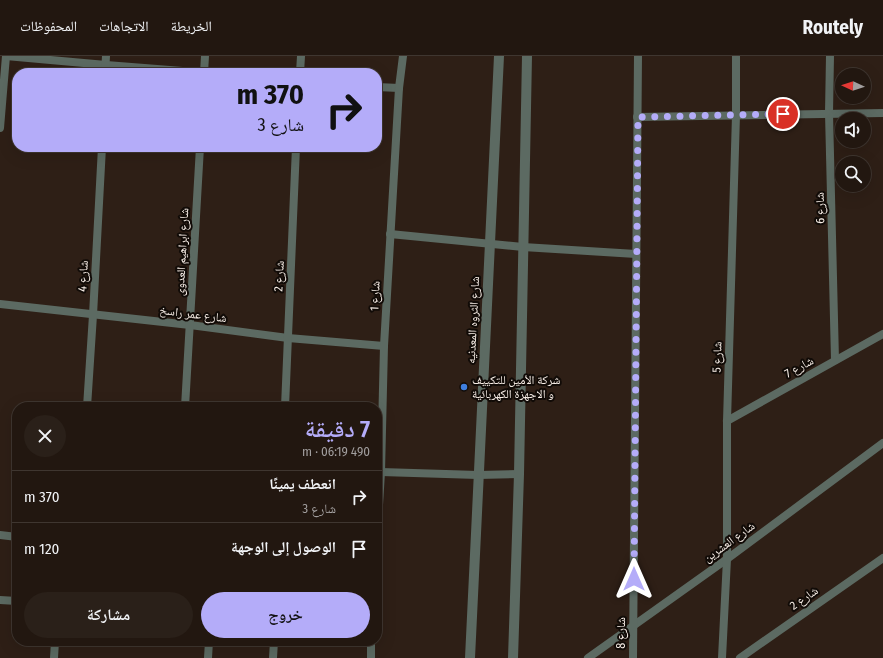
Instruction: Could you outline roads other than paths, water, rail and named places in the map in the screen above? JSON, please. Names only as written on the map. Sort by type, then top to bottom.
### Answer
[{"type":"street","points":[[0,128],[6,56],[97,68]]},
{"type":"street","points":[[105,68],[106,56]]},
{"type":"street","points":[[204,68],[205,56]]},
{"type":"street","points":[[300,68],[301,56]]},
{"type":"street","name":"شارع 1","points":[[382,430],[384,346],[390,234],[403,56]]},
{"type":"street","name":"شارع الثروه المعدنيه","points":[[470,658],[499,56]]},
{"type":"street","points":[[513,658],[519,474],[527,56]]},
{"type":"street","name":"شارع 8","points":[[633,658],[638,56]]},
{"type":"street","name":"شارع 5","points":[[722,658],[727,559],[727,421],[736,115],[736,56]]},
{"type":"street","name":"شارع 6","points":[[830,56],[829,114],[835,360]]},
{"type":"street","points":[[382,87],[400,88]]},
{"type":"street","points":[[638,117],[883,113]]},
{"type":"street","name":"شارع 4","points":[[87,402],[102,152]]},
{"type":"street","name":"شارع ابراهيم العدوى","points":[[184,402],[200,152]]},
{"type":"street","name":"شارع 2","points":[[285,402],[296,152]]},
{"type":"street","points":[[390,234],[523,247],[636,254]]},
{"type":"street","name":"شارع عمر راسخ","points":[[0,304],[190,325],[288,338],[384,346]]},
{"type":"street","name":"شارع 7","points":[[727,421],[883,334]]},
{"type":"street","name":"شارع العشرين","points":[[588,658],[727,559],[883,442]]},
{"type":"street","points":[[382,472],[478,476],[519,474]]},
{"type":"street","points":[[0,535],[12,536]]},
{"type":"street","name":"شارع 2","points":[[740,658],[883,558]]},
{"type":"street","points":[[0,600],[12,601]]},
{"type":"street","points":[[54,658],[55,646]]},
{"type":"street","points":[[208,658],[209,646]]},
{"type":"street","points":[[273,658],[274,646]]},
{"type":"street","points":[[371,658],[372,646]]},
{"type":"place","name":"شركة الأمين للتكييف و الاجهزة الكهربائية","points":[[464,387]]}]
